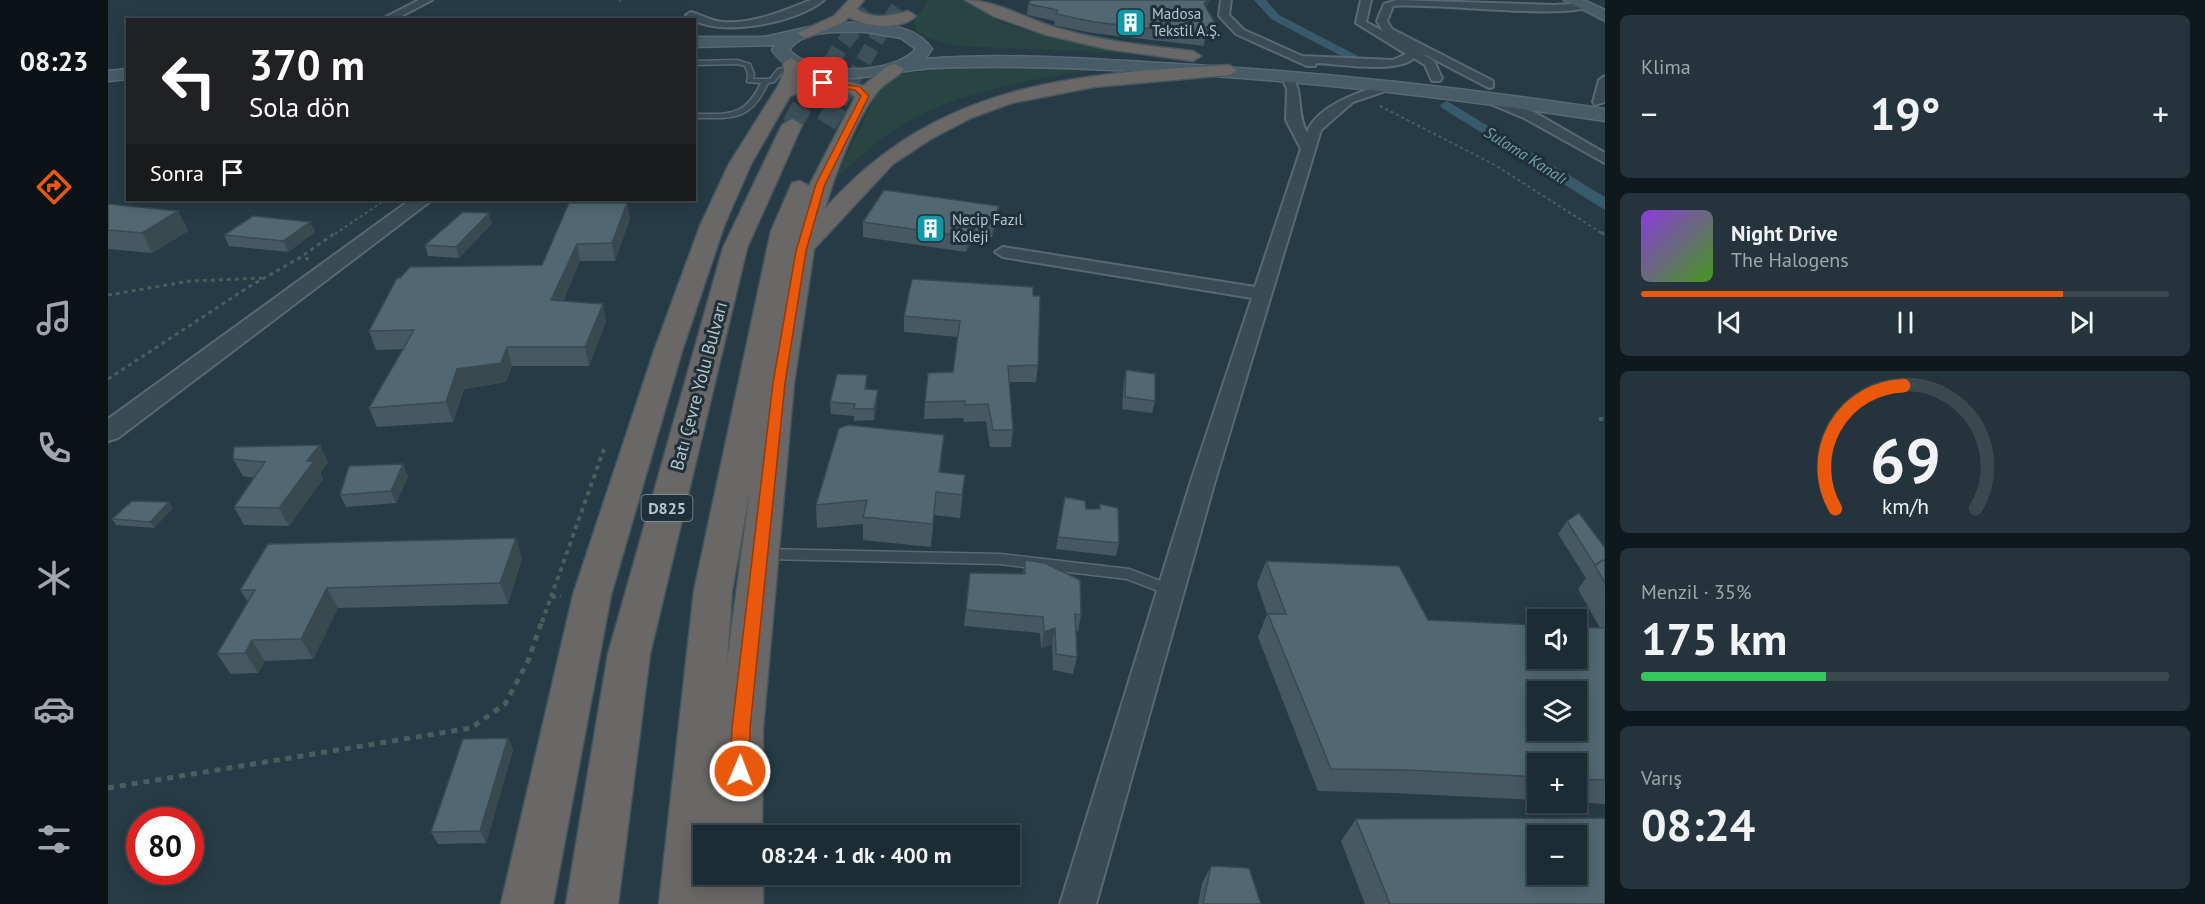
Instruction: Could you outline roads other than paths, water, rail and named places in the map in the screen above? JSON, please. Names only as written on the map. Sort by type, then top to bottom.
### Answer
[{"type":"highway","points":[[918,0],[905,23],[919,42]]},
{"type":"highway","points":[[972,0],[1001,15],[1088,41],[1233,65]]},
{"type":"highway","points":[[853,5],[855,16],[867,20],[882,21],[908,16]]},
{"type":"highway","points":[[527,904],[592,595],[668,351],[712,226],[740,164],[788,70],[853,5]]},
{"type":"highway","points":[[801,251],[884,162],[916,138],[984,106],[1045,89],[1098,79],[1233,65]]},
{"type":"highway","points":[[738,825],[741,728],[760,554],[779,383],[801,251],[820,184],[865,96],[874,84],[899,68]]},
{"type":"highway","points":[[788,70],[803,85],[831,83],[858,88],[865,96]]},
{"type":"highway","name":"Batı Çevre Yolu Bulvarı","points":[[592,904],[632,643],[735,248],[788,70]]},
{"type":"highway","points":[[686,904],[713,591],[783,231],[826,124]]},
{"type":"highway","points":[[737,904],[738,885]]},
{"type":"main road","points":[[1581,2],[1605,8]]},
{"type":"main road","points":[[1581,2],[1605,16]]},
{"type":"main road","points":[[788,70],[823,29],[866,27],[904,34],[919,42],[969,50],[1233,65],[1287,76],[1491,95],[1603,110]]},
{"type":"main road","points":[[696,42],[765,42],[788,70]]},
{"type":"main road","points":[[899,68],[922,55],[924,49],[919,42]]},
{"type":"main road","points":[[696,49],[788,70],[827,72],[874,72],[979,60],[1233,65],[1305,62],[1436,78],[1491,95]]},
{"type":"main road","points":[[108,76],[126,74]]},
{"type":"main road","points":[[108,86],[126,84]]},
{"type":"street","points":[[389,18],[426,0]]},
{"type":"street","points":[[691,15],[708,23],[735,26],[791,12],[819,0]]},
{"type":"street","points":[[1226,0],[1224,16],[1240,32],[1305,62],[1380,64],[1404,61],[1417,51]]},
{"type":"street","points":[[1366,0],[1361,23],[1417,51],[1605,159]]},
{"type":"street","points":[[1519,0],[1550,8]]},
{"type":"street","points":[[1436,78],[1430,63],[1384,27],[1382,21],[1389,4],[1404,2],[1550,8],[1581,2]]},
{"type":"street","points":[[1287,76],[1293,89],[1293,120],[1308,149]]},
{"type":"street","points":[[1603,110],[1605,80]]},
{"type":"street","points":[[1078,904],[1171,591],[1315,128],[1348,99],[1394,86]]},
{"type":"street","points":[[108,432],[421,201]]},
{"type":"street","points":[[1003,252],[1263,294]]},
{"type":"lane","points":[[696,63],[737,62],[748,65],[751,74],[749,81],[788,70]]},
{"type":"lane","points":[[696,116],[733,115],[745,112],[788,70]]},
{"type":"lane","points":[[760,554],[1000,559],[1130,574],[1171,591]]},
{"type":"waterway","name":"Sulama Kanalı","points":[[1260,0],[1275,17],[1352,56]]},
{"type":"waterway","name":"Sulama Kanalı","points":[[1447,105],[1605,205]]},
{"type":"tunnel","points":[[839,103],[877,38],[901,4]]},
{"type":"tunnel","points":[[804,103],[840,48],[873,5]]},
{"type":"tunnel","points":[[792,125],[805,101]]},
{"type":"tunnel","points":[[826,124],[840,101]]},
{"type":"place","name":"Madosa Tekstil A.Ş.","points":[[1131,23]]},
{"type":"place","name":"Necip Fazıl Koleji","points":[[931,229]]}]
